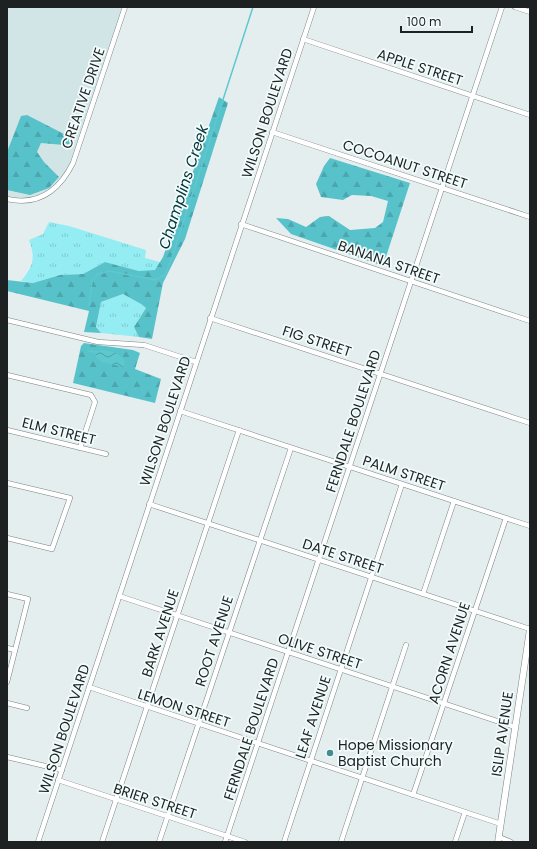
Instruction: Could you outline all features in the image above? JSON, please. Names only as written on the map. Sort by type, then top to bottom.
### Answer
[{"type":"main road","name":"ISLIP AVENUE","points":[[499,839],[530,632]]},
{"type":"street","name":"CREATIVE DRIVE","points":[[7,199],[17,201],[32,200],[52,192],[67,175],[73,163],[125,7]]},
{"type":"street","name":"WILSON BOULEVARD","points":[[38,842],[241,224],[314,7]]},
{"type":"street","name":"FERNDALE BOULEVARD","points":[[226,842],[502,7]]},
{"type":"street","points":[[515,7],[530,12]]},
{"type":"street","name":"APPLE STREET","points":[[303,39],[530,115]]},
{"type":"street","name":"COCOANUT STREET","points":[[272,132],[530,217]]},
{"type":"street","name":"BANANA STREET","points":[[241,224],[530,321]]},
{"type":"street","name":"FIG STREET","points":[[210,318],[530,424]]},
{"type":"street","points":[[7,320],[98,342],[144,345],[196,362]]},
{"type":"street","points":[[7,375],[91,395],[95,402],[80,448]]},
{"type":"street","name":"PALM STREET","points":[[180,411],[530,526]]},
{"type":"street","name":"ELM STREET","points":[[7,430],[106,454]]},
{"type":"street","name":"BARK AVENUE","points":[[102,842],[239,430]]},
{"type":"street","name":"ROOT AVENUE","points":[[159,842],[291,448]]},
{"type":"street","points":[[7,483],[70,498],[52,549],[7,538]]},
{"type":"street","name":"LEAF AVENUE","points":[[284,842],[402,484]]},
{"type":"street","points":[[423,594],[454,501]]},
{"type":"street","name":"DATE STREET","points":[[149,504],[474,611],[530,632]]},
{"type":"street","name":"ACORN AVENUE","points":[[413,795],[506,518]]},
{"type":"street","points":[[7,594],[28,599],[7,682]]},
{"type":"street","name":"OLIVE STREET","points":[[119,596],[515,727]]},
{"type":"street","points":[[341,842],[406,645]]},
{"type":"street","points":[[7,648],[15,650]]},
{"type":"street","name":"LEMON STREET","points":[[88,688],[501,824]]},
{"type":"street","points":[[7,703],[27,708]]},
{"type":"street","points":[[7,757],[62,770]]},
{"type":"street","name":"BRIER STREET","points":[[58,780],[245,842]]},
{"type":"street","points":[[455,842],[465,812]]},
{"type":"street","points":[[499,839],[511,842]]},
{"type":"shaded area","points":[[7,7],[125,7],[73,163],[52,192],[31,200],[7,199]]},
{"type":"green space","points":[[219,97],[228,103],[185,239],[163,283],[152,339],[139,337],[134,327],[146,308],[123,294],[101,302],[96,327],[101,333],[84,332],[89,311],[7,291],[7,280],[33,283],[60,275],[83,274],[105,262],[139,271],[155,270],[163,257]]},
{"type":"green space","points":[[27,115],[66,135],[74,143],[64,145],[41,143],[37,152],[44,162],[59,177],[49,188],[30,195],[7,190],[7,152],[21,116]]},
{"type":"green space","points":[[330,158],[410,183],[383,266],[291,234],[276,218],[288,219],[306,227],[320,217],[329,216],[350,230],[375,228],[383,222],[388,201],[371,196],[352,195],[343,200],[321,197],[316,184],[324,166]]},
{"type":"green space","points":[[49,222],[69,226],[146,250],[145,258],[160,262],[155,271],[139,271],[105,262],[83,274],[60,275],[33,283],[21,281],[31,266],[33,257],[29,240],[43,234]]},
{"type":"green space","points":[[123,294],[146,308],[134,327],[139,337],[101,333],[96,327],[101,302]]},
{"type":"green space","points":[[84,343],[133,350],[140,353],[135,369],[161,379],[155,403],[73,383],[81,346]]},
{"type":"water","points":[[102,350],[121,356],[125,362],[123,367],[102,362],[96,357],[95,352]]},
{"type":"waterway","name":"Champlins Creek","points":[[89,306],[92,281],[98,274],[109,271],[155,280],[165,275],[253,7]]},
{"type":"waterway","points":[[88,351],[97,352]]},
{"type":"place","name":"Hope Missionary Baptist Church","points":[[330,753]]}]
